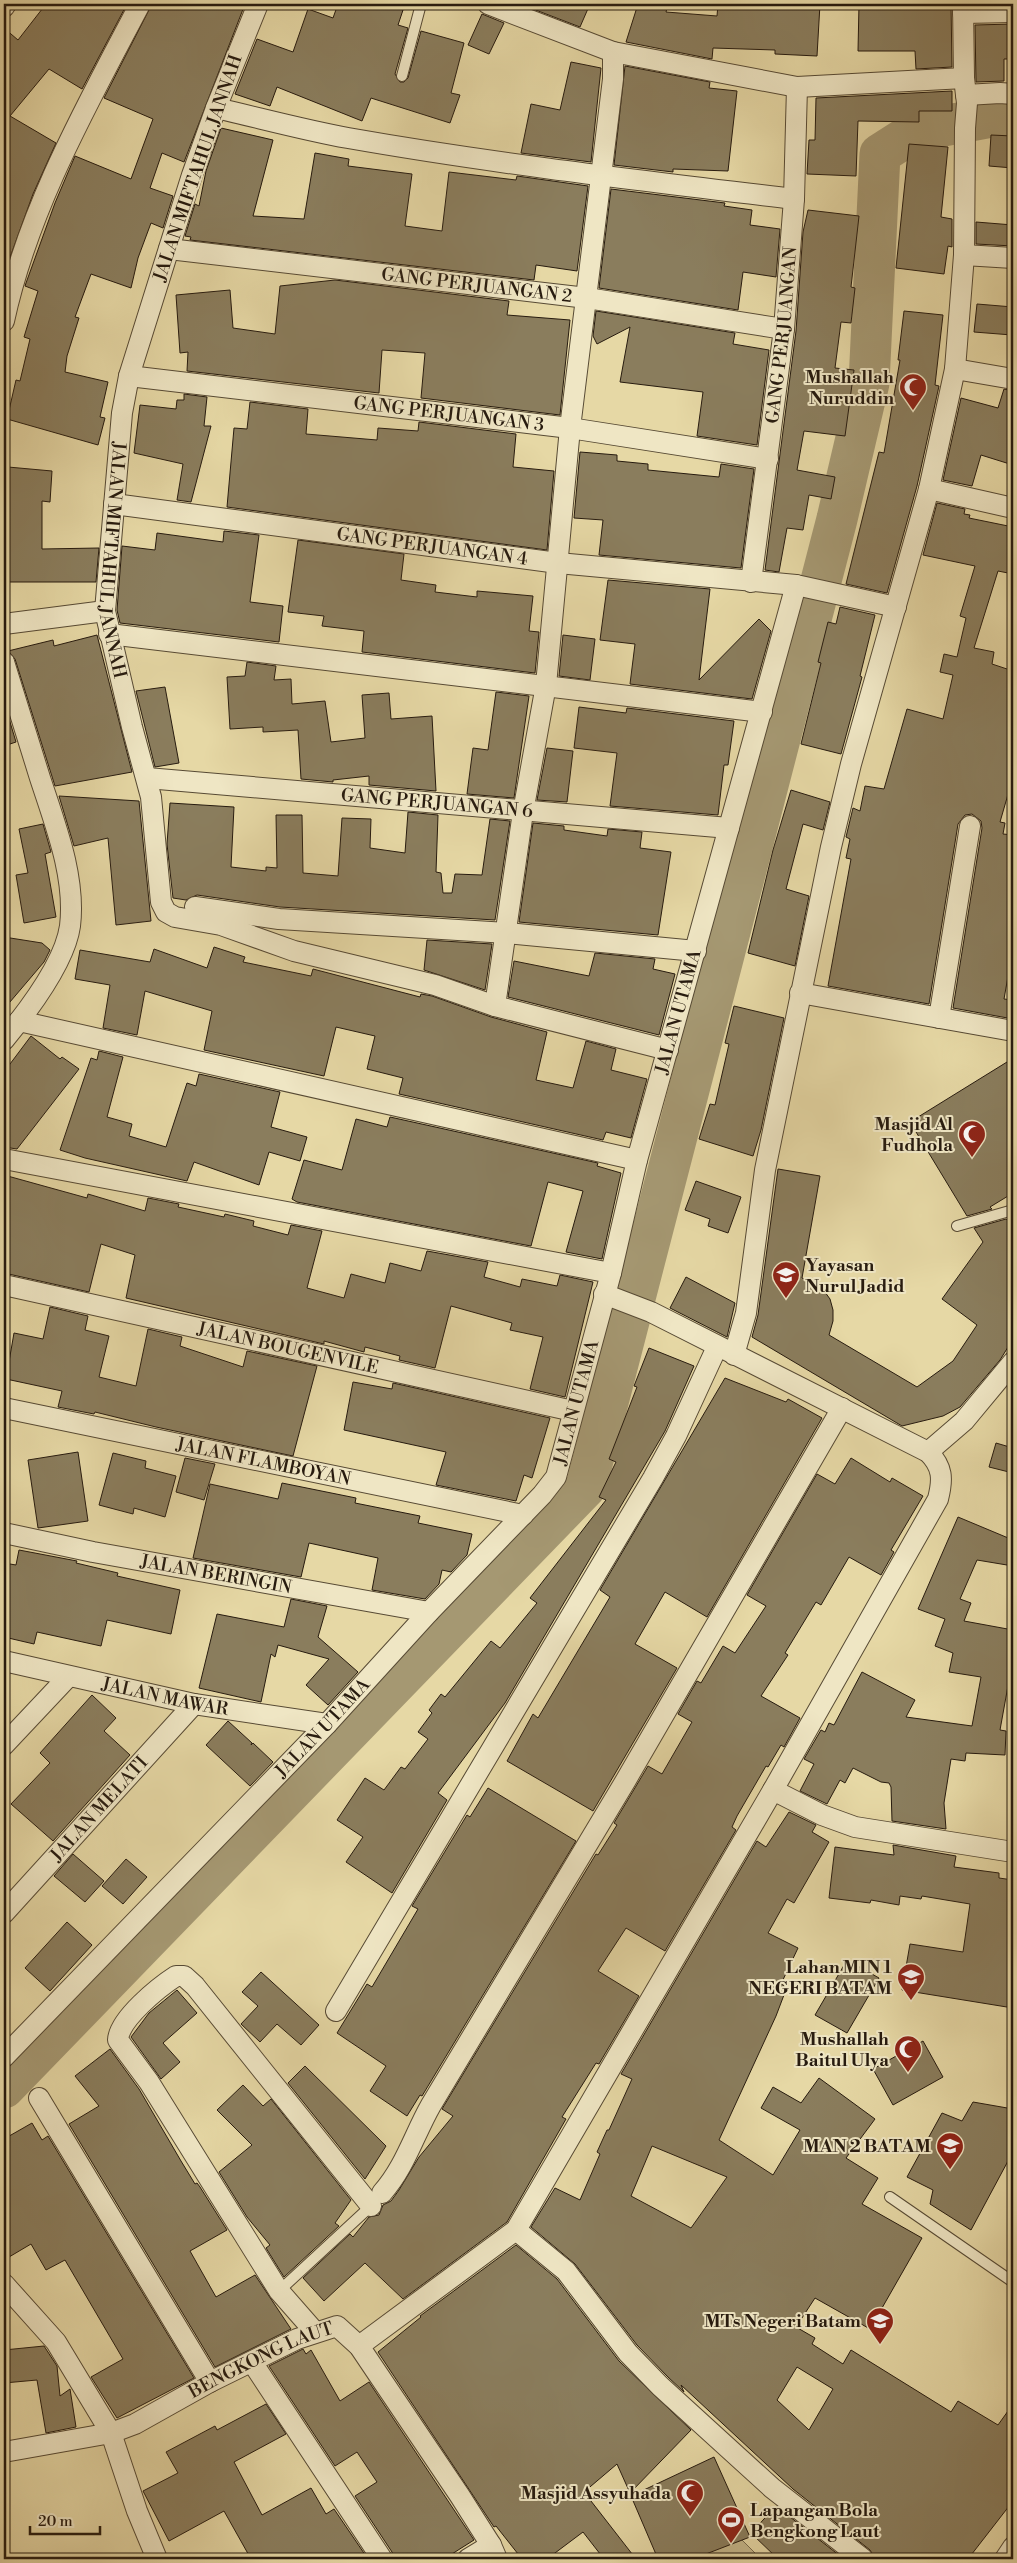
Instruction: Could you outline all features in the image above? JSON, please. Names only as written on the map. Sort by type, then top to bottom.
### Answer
[{"type":"street","points":[[4,321],[10,289],[70,138],[140,4]]},
{"type":"street","name":"JALAN MIFTAHUL JANNAH","points":[[161,902],[154,824],[147,778],[132,727],[105,610],[122,413],[129,376],[169,249],[216,108],[258,4]]},
{"type":"street","points":[[488,4],[613,52],[797,87],[1013,94]]},
{"type":"street","points":[[336,2011],[653,1478],[746,1313],[765,1170],[800,993],[849,773],[929,489],[955,369],[964,255],[966,92],[963,8],[1013,12]]},
{"type":"street","points":[[495,1006],[507,934],[523,812],[546,685],[570,428],[613,79],[613,52]]},
{"type":"street","name":"GANG PERJUANGAN","points":[[751,582],[784,330],[794,199],[797,87]]},
{"type":"street","points":[[216,108],[356,139],[600,176],[794,199]]},
{"type":"street","name":"GANG PERJUANGAN 2","points":[[169,249],[587,298],[784,330]]},
{"type":"street","points":[[964,255],[1013,258]]},
{"type":"street","points":[[955,369],[1013,379]]},
{"type":"street","name":"GANG PERJUANGAN 3","points":[[129,376],[570,428],[768,459]]},
{"type":"street","points":[[929,489],[1013,508]]},
{"type":"street","name":"GANG PERJUANGAN 4","points":[[114,504],[558,563],[802,586],[896,607]]},
{"type":"street","name":"JALAN UTAMA","points":[[4,2057],[327,1724],[429,1612],[523,1515],[556,1477],[573,1411],[612,1297],[611,1273],[637,1160],[696,951],[728,828],[802,586]]},
{"type":"street","points":[[4,624],[105,610]]},
{"type":"street","points":[[109,634],[762,712]]},
{"type":"street","points":[[4,662],[60,844],[70,902],[70,927],[63,949],[20,1021],[4,1040]]},
{"type":"street","name":"GANG PERJUANGAN 6","points":[[147,778],[523,812],[728,828]]},
{"type":"street","points":[[938,1018],[970,826]]},
{"type":"street","points":[[161,902],[166,912],[175,917],[221,925],[271,944],[428,983],[495,1006],[668,1050]]},
{"type":"street","points":[[161,902],[279,919],[507,934],[696,951]]},
{"type":"street","points":[[800,993],[1013,1031]]},
{"type":"street","points":[[20,1021],[637,1160]]},
{"type":"street","points":[[4,1159],[611,1273]]},
{"type":"street","name":"JALAN BOUGENVILE","points":[[4,1285],[573,1411]]},
{"type":"street","points":[[359,2346],[516,2230],[774,1790],[938,1499],[942,1484],[942,1471],[937,1461],[928,1452],[651,1312],[612,1297]]},
{"type":"street","points":[[928,1452],[964,1421],[1013,1362]]},
{"type":"street","name":"JALAN FLAMBOYAN","points":[[4,1408],[523,1515]]},
{"type":"street","points":[[315,2332],[279,2291],[149,2082],[118,2040],[119,2032],[124,2023],[163,1985],[176,1976],[184,1976],[195,1986],[377,2199],[401,2170],[427,2111],[626,1780],[842,1408]]},
{"type":"street","name":"JALAN BERINGIN","points":[[4,1533],[93,1552],[429,1612]]},
{"type":"street","name":"JALAN MAWAR","points":[[4,1661],[194,1704],[327,1724]]},
{"type":"street","points":[[4,1745],[68,1677]]},
{"type":"street","name":"JALAN MELATI","points":[[4,1912],[194,1704]]},
{"type":"street","points":[[774,1790],[822,1815],[855,1827],[1013,1852]]},
{"type":"street","points":[[38,2098],[210,2382]]},
{"type":"street","points":[[516,2230],[566,2271],[628,2353],[660,2386],[772,2488],[863,2559]]},
{"type":"street","points":[[4,2284],[56,2342],[112,2433],[137,2511],[157,2559]]},
{"type":"street","name":"BENGKONG LAUT","points":[[4,2452],[112,2433],[135,2424],[210,2382],[315,2332],[337,2326],[359,2346],[494,2552]]},
{"type":"street","points":[[252,2362],[382,2559]]},
{"type":"street","points":[[1005,2559],[1013,2547]]},
{"type":"street","points":[[468,2559],[494,2552]]},
{"type":"lane","points":[[402,76],[421,4]]},
{"type":"lane","points":[[957,1226],[1013,1210]]},
{"type":"lane","points":[[890,2197],[1013,2282]]},
{"type":"lane","points":[[279,2291],[377,2199]]},
{"type":"shaded area","name":"Lapangan Bola Bengkong Laut","points":[[732,2530],[761,2559],[697,2559]]},
{"type":"building","points":[[46,4],[127,4],[82,89],[49,69],[10,116],[56,143],[33,194],[4,274],[4,28],[18,40]]},
{"type":"building","points":[[152,4],[245,4],[184,162],[162,153],[150,188],[173,196],[163,228],[151,223],[138,258],[131,288],[91,274],[75,317],[79,318],[67,356],[65,372],[108,382],[100,417],[105,418],[98,445],[7,419],[16,380],[20,381],[30,339],[24,337],[38,291],[25,286],[55,203],[75,156],[131,179],[153,119],[104,98]]},
{"type":"building","points":[[338,4],[385,4],[403,10],[398,25],[408,28],[395,74],[400,82],[404,82],[408,78],[421,31],[464,43],[451,93],[460,95],[450,123],[371,98],[362,121],[277,87],[270,106],[235,94],[257,39],[293,52],[308,9],[333,18]]},
{"type":"building","points":[[520,4],[590,4],[580,27]]},
{"type":"building","points":[[638,4],[668,4],[666,12],[717,16],[718,4],[820,4],[817,56],[775,54],[775,50],[713,48],[712,59],[626,42]]},
{"type":"building","points":[[859,4],[951,4],[952,67],[916,69],[915,51],[858,51]]},
{"type":"building","points":[[482,14],[504,23],[489,54],[468,45]]},
{"type":"building","points":[[1013,24],[1013,59],[1004,59],[1004,81],[976,82],[975,25]]},
{"type":"building","points":[[571,62],[601,68],[591,162],[521,153],[531,104],[560,110]]},
{"type":"building","points":[[625,66],[710,82],[709,88],[737,91],[728,171],[673,169],[673,172],[614,165]]},
{"type":"building","points":[[952,91],[952,111],[919,111],[919,122],[858,121],[856,176],[807,174],[809,140],[815,140],[816,98]]},
{"type":"building","points":[[221,128],[273,140],[253,216],[304,219],[315,153],[349,159],[348,166],[412,174],[405,226],[442,231],[449,172],[516,180],[517,176],[588,186],[577,271],[536,265],[534,280],[190,240],[191,237],[185,236],[195,204],[199,206],[206,171]]},
{"type":"building","points":[[991,135],[1013,136],[1013,168],[989,166]]},
{"type":"building","points":[[909,144],[948,147],[941,217],[952,219],[952,247],[948,246],[944,274],[896,268]]},
{"type":"building","points":[[611,189],[725,203],[724,206],[752,210],[750,225],[780,229],[776,277],[743,272],[738,310],[599,288]]},
{"type":"building","points":[[808,210],[859,216],[851,287],[855,288],[851,323],[841,322],[835,368],[854,370],[845,436],[804,431],[797,470],[835,477],[831,499],[809,495],[803,530],[787,528],[779,572],[765,570],[796,331],[803,232]]},
{"type":"building","points":[[976,222],[1013,225],[1013,246],[976,244]]},
{"type":"building","points":[[335,280],[509,301],[507,315],[570,320],[560,415],[421,398],[425,353],[382,350],[379,393],[187,371],[188,352],[180,353],[176,295],[230,290],[233,328],[275,334],[280,286]]},
{"type":"building","points":[[977,304],[1013,307],[1012,335],[974,332]]},
{"type":"building","points":[[596,311],[735,333],[733,344],[769,350],[757,445],[697,436],[703,392],[620,382],[630,327],[597,344],[593,336]]},
{"type":"building","points":[[904,311],[943,315],[935,385],[939,386],[917,486],[887,593],[846,584],[879,452],[884,453],[900,360],[898,360]]},
{"type":"building","points":[[1004,389],[1013,391],[1013,465],[981,455],[972,486],[943,480],[961,398],[998,408]]},
{"type":"building","points":[[184,394],[207,397],[204,426],[211,426],[191,502],[177,500],[183,464],[134,453],[140,405],[176,409],[177,400],[184,400]]},
{"type":"building","points":[[250,402],[308,409],[306,434],[377,440],[378,428],[418,431],[419,422],[516,434],[513,467],[554,471],[547,550],[227,507],[234,428],[247,429]]},
{"type":"building","points":[[580,452],[617,455],[617,461],[648,464],[648,470],[719,477],[721,464],[754,469],[741,568],[599,555],[603,520],[574,518]]},
{"type":"building","points":[[8,467],[52,471],[50,502],[42,501],[42,549],[99,548],[96,582],[4,582],[4,528]]},
{"type":"building","points":[[937,503],[965,509],[964,514],[970,515],[969,518],[1013,527],[1013,574],[998,571],[974,648],[994,652],[992,664],[1013,671],[1013,777],[1000,822],[1005,823],[1003,834],[1013,835],[1013,948],[1004,999],[1013,1000],[1013,1019],[953,1008],[982,828],[981,821],[972,814],[965,815],[958,824],[929,1004],[828,986],[851,859],[846,858],[850,839],[846,837],[853,808],[860,811],[865,786],[884,789],[907,709],[943,719],[953,675],[940,672],[944,654],[957,657],[966,618],[960,616],[975,566],[923,555]]},
{"type":"building","points":[[224,531],[259,535],[250,602],[283,606],[279,642],[120,623],[117,610],[122,546],[155,550],[157,533],[223,542]]},
{"type":"building","points":[[298,540],[404,554],[401,580],[436,585],[435,592],[477,597],[477,591],[533,596],[529,631],[539,632],[535,673],[362,652],[364,631],[322,626],[324,616],[288,612]]},
{"type":"building","points":[[608,580],[710,589],[699,680],[759,619],[771,631],[752,699],[630,684],[635,644],[600,640]]},
{"type":"building","points":[[840,607],[875,615],[860,676],[862,677],[841,754],[801,744],[821,663],[818,662],[828,622],[836,624]]},
{"type":"building","points":[[97,635],[132,772],[55,786],[15,659],[8,651],[53,640],[54,646]]},
{"type":"building","points":[[563,635],[595,639],[590,680],[559,676]]},
{"type":"building","points":[[247,662],[276,666],[274,680],[291,679],[292,704],[325,701],[331,742],[365,738],[362,695],[389,693],[391,719],[432,716],[436,791],[369,785],[369,776],[333,780],[333,782],[301,779],[298,730],[263,732],[263,727],[230,729],[227,677],[245,676]]},
{"type":"building","points":[[165,687],[179,763],[155,767],[136,691]]},
{"type":"building","points":[[496,692],[529,696],[514,798],[467,794],[473,748],[488,750]]},
{"type":"building","points":[[4,702],[16,742],[4,746]]},
{"type":"building","points":[[579,707],[626,713],[627,708],[734,721],[728,765],[724,765],[718,815],[610,806],[617,753],[574,748]]},
{"type":"building","points":[[547,748],[573,751],[567,802],[537,800]]},
{"type":"building","points":[[791,790],[830,802],[823,830],[803,824],[786,889],[809,896],[795,966],[748,953],[773,850]]},
{"type":"building","points":[[59,796],[139,801],[151,921],[116,925],[108,838],[74,846]]},
{"type":"building","points":[[170,803],[234,807],[231,867],[266,871],[266,867],[277,868],[276,815],[302,815],[303,873],[338,876],[342,818],[371,819],[370,848],[405,853],[408,812],[438,815],[436,872],[441,873],[443,893],[452,893],[455,874],[482,875],[490,819],[510,821],[495,920],[280,907],[197,895],[186,900],[173,898],[167,844]]},
{"type":"building","points":[[533,823],[564,826],[564,830],[607,836],[608,829],[642,832],[640,848],[671,852],[658,935],[519,922]]},
{"type":"building","points":[[43,824],[51,852],[45,854],[56,917],[24,923],[16,875],[28,873],[19,829]]},
{"type":"building","points":[[4,937],[42,943],[50,950],[44,962],[4,1009]]},
{"type":"building","points":[[427,940],[492,944],[485,990],[424,970]]},
{"type":"building","points":[[214,947],[245,957],[243,962],[311,976],[313,969],[420,997],[421,994],[432,996],[491,1017],[547,1032],[536,1080],[573,1088],[586,1041],[616,1049],[611,1070],[647,1079],[631,1138],[606,1132],[603,1140],[399,1094],[403,1078],[367,1069],[375,1036],[336,1027],[324,1076],[204,1050],[212,1011],[145,991],[137,1035],[103,1028],[110,985],[75,979],[80,950],[150,962],[154,949],[207,968]]},
{"type":"building","points":[[595,953],[655,959],[653,969],[675,974],[659,1035],[508,997],[514,961],[589,976]]},
{"type":"building","points":[[734,1006],[784,1018],[761,1130],[753,1156],[699,1139],[710,1104],[715,1105],[729,1044],[725,1043]]},
{"type":"building","points":[[31,1036],[60,1059],[62,1057],[79,1069],[17,1149],[4,1147],[4,1072]]},
{"type":"building","points":[[99,1051],[123,1057],[107,1117],[132,1124],[129,1136],[166,1147],[187,1083],[196,1086],[199,1074],[280,1092],[271,1127],[307,1137],[300,1161],[269,1152],[259,1185],[194,1162],[187,1181],[85,1158],[60,1150],[91,1058],[97,1060]]},
{"type":"building","name":"Masjid Al Fudhola","points":[[1007,1062],[1013,1072],[1013,1193],[990,1207],[992,1209],[967,1216],[910,1122]]},
{"type":"building","points":[[390,1117],[598,1163],[597,1166],[621,1173],[602,1259],[566,1252],[583,1191],[548,1182],[531,1246],[297,1202],[292,1199],[304,1160],[342,1170],[356,1119],[387,1127]]},
{"type":"building","points":[[778,1169],[820,1176],[802,1278],[822,1288],[830,1299],[833,1321],[829,1335],[917,1387],[953,1361],[977,1325],[942,1299],[983,1242],[974,1228],[1006,1219],[1013,1225],[1013,1339],[1000,1360],[960,1407],[943,1416],[902,1426],[752,1337],[758,1315]]},
{"type":"building","points":[[4,1175],[87,1198],[88,1194],[145,1211],[148,1198],[179,1204],[178,1207],[224,1217],[225,1214],[254,1221],[253,1226],[288,1235],[291,1225],[322,1231],[307,1288],[344,1298],[351,1274],[385,1283],[390,1263],[421,1271],[427,1251],[488,1262],[484,1277],[520,1287],[522,1279],[557,1286],[560,1275],[593,1282],[565,1397],[530,1389],[543,1337],[510,1330],[512,1323],[451,1306],[435,1368],[399,1360],[400,1356],[365,1347],[364,1352],[324,1341],[324,1344],[126,1298],[135,1255],[101,1244],[89,1292],[4,1273]]},
{"type":"building","points":[[696,1181],[741,1197],[728,1233],[708,1226],[710,1219],[685,1210]]},
{"type":"building","points":[[686,1277],[735,1303],[727,1337],[670,1308]]},
{"type":"building","points":[[50,1307],[88,1316],[85,1330],[109,1336],[99,1377],[136,1386],[148,1329],[182,1337],[180,1346],[243,1367],[247,1351],[317,1366],[293,1456],[95,1412],[94,1414],[58,1407],[62,1391],[6,1379],[14,1333],[43,1339]]},
{"type":"building","points":[[649,1348],[694,1366],[665,1431],[505,1703],[438,1793],[447,1800],[392,1893],[346,1862],[363,1837],[337,1820],[365,1778],[384,1790],[401,1767],[405,1769],[428,1739],[418,1732],[432,1713],[429,1710],[441,1694],[445,1697],[491,1641],[500,1648],[537,1603],[530,1598],[606,1500],[599,1497],[616,1462],[609,1459],[637,1387],[634,1386]]},
{"type":"building","points":[[725,1378],[786,1402],[788,1399],[822,1418],[707,1617],[665,1592],[635,1644],[677,1668],[593,1811],[507,1761],[533,1714],[538,1718],[610,1597],[600,1590]]},
{"type":"building","points":[[353,1382],[392,1389],[393,1383],[550,1418],[532,1478],[524,1475],[516,1501],[436,1485],[446,1452],[344,1430]]},
{"type":"building","points":[[996,1443],[1013,1448],[1013,1473],[989,1467]]},
{"type":"building","points":[[78,1452],[88,1521],[38,1528],[28,1460]]},
{"type":"building","points":[[113,1453],[146,1461],[145,1468],[176,1476],[165,1517],[134,1508],[133,1514],[99,1505]]},
{"type":"building","points":[[185,1458],[215,1464],[204,1500],[176,1492]]},
{"type":"building","points":[[851,1458],[890,1482],[892,1478],[923,1496],[891,1550],[894,1552],[881,1575],[849,1557],[821,1605],[816,1602],[785,1653],[788,1655],[761,1696],[800,1718],[784,1747],[781,1745],[768,1767],[766,1766],[737,1816],[732,1827],[736,1830],[665,1951],[626,1928],[598,1971],[639,1996],[599,2064],[596,2063],[562,2117],[566,2119],[507,2222],[403,2299],[365,2263],[324,2301],[303,2278],[350,2234],[353,2237],[369,2217],[379,2215],[383,2205],[391,2201],[419,2157],[453,2116],[442,2109],[596,1854],[598,1855],[617,1825],[614,1823],[648,1766],[662,1774],[692,1722],[678,1714],[697,1681],[701,1683],[723,1646],[735,1653],[766,1606],[747,1595],[817,1474],[835,1484]]},
{"type":"building","points":[[282,1483],[356,1498],[355,1503],[420,1516],[418,1523],[472,1534],[467,1555],[451,1572],[442,1570],[439,1584],[425,1599],[372,1590],[378,1558],[309,1543],[301,1577],[193,1558],[210,1484],[278,1499]]},
{"type":"building","points":[[958,1517],[1013,1540],[1013,1566],[977,1560],[960,1599],[971,1603],[964,1621],[1013,1630],[1013,1658],[1000,1730],[1006,1731],[1005,1755],[966,1753],[965,1761],[951,1759],[944,1803],[946,1829],[892,1821],[891,1787],[889,1783],[881,1782],[853,1768],[845,1783],[840,1780],[827,1804],[800,1791],[814,1764],[804,1759],[821,1730],[825,1732],[829,1723],[834,1725],[862,1672],[915,1700],[906,1717],[972,1726],[981,1677],[949,1672],[953,1653],[935,1646],[945,1619],[918,1609]]},
{"type":"building","points":[[19,1550],[77,1561],[76,1563],[118,1573],[117,1576],[180,1590],[171,1634],[107,1620],[101,1646],[37,1632],[34,1644],[4,1637],[4,1563],[16,1565]]},
{"type":"building","points":[[291,1599],[327,1606],[318,1637],[358,1672],[328,1705],[306,1685],[329,1659],[278,1645],[275,1657],[271,1654],[261,1702],[199,1688],[217,1614],[284,1627]]},
{"type":"building","points":[[92,1695],[116,1718],[104,1731],[130,1755],[53,1841],[11,1804],[50,1763],[40,1753]]},
{"type":"building","points":[[228,1721],[252,1743],[251,1745],[253,1743],[273,1762],[250,1786],[206,1745]]},
{"type":"building","points":[[488,1788],[576,1841],[422,2096],[420,2095],[407,2116],[370,2091],[386,2066],[337,2033],[367,1984],[372,1987],[418,1909],[412,1906],[467,1815],[470,1817]]},
{"type":"building","points":[[789,1812],[816,1825],[812,1832],[829,1842],[794,1903],[787,1899],[768,1933],[798,1948],[781,1984],[787,1987],[776,2016],[719,2140],[773,2175],[800,2130],[761,2108],[773,2087],[801,2103],[819,2078],[875,2119],[846,2158],[878,2178],[862,2204],[922,2238],[870,2329],[815,2298],[796,2327],[815,2338],[812,2344],[843,2364],[851,2350],[951,2412],[958,2401],[998,2425],[1013,2404],[1013,2501],[968,2559],[875,2559],[870,2550],[793,2489],[681,2385],[684,2392],[668,2377],[637,2345],[575,2264],[531,2227],[555,2188],[580,2200],[600,2154],[597,2152],[632,2079],[621,2074],[757,1841],[766,1847]],"holes":[[[652,2146],[727,2177],[691,2228],[631,2196]],[[797,2367],[833,2389],[809,2430],[777,2400]]]},
{"type":"building","points":[[893,1845],[956,1856],[954,1867],[999,1873],[999,1878],[1013,1880],[1013,2008],[902,1990],[910,1944],[963,1952],[970,1904],[922,1896],[921,1899],[900,1896],[899,1905],[871,1900],[870,1903],[829,1898],[835,1847],[894,1855]]},
{"type":"building","points":[[73,1854],[104,1881],[85,1902],[54,1876]]},
{"type":"building","points":[[126,1859],[147,1877],[123,1904],[102,1886]]},
{"type":"building","points":[[67,1922],[92,1945],[50,1991],[25,1968]]},
{"type":"building","points":[[847,1960],[879,1978],[847,2033],[815,2015]]},
{"type":"building","points":[[261,1972],[319,2025],[301,2045],[277,2024],[260,2042],[241,2024],[258,2006],[242,1992]]},
{"type":"building","points":[[177,1990],[197,2013],[163,2043],[180,2062],[161,2079],[131,2037],[149,2013]]},
{"type":"building","name":"Mushallah Baitul Ulya","points":[[923,2041],[943,2077],[893,2105],[873,2069]]},
{"type":"building","points":[[110,2049],[139,2089],[195,2184],[197,2183],[200,2187],[227,2230],[190,2251],[216,2297],[255,2275],[291,2329],[215,2367],[69,2124],[99,2106],[75,2076]]},
{"type":"building","points":[[305,2066],[386,2146],[365,2179],[288,2083]]},
{"type":"building","points":[[243,2085],[263,2106],[271,2099],[351,2200],[335,2223],[339,2226],[284,2277],[266,2248],[270,2245],[247,2217],[219,2172],[252,2145],[217,2110]]},
{"type":"building","points":[[973,2102],[1013,2109],[1013,2162],[1008,2161],[971,2230],[930,2204],[933,2190],[907,2177],[942,2113],[962,2121]]},
{"type":"building","points":[[32,2123],[42,2140],[48,2136],[194,2378],[117,2418],[91,2377],[123,2359],[65,2260],[46,2270],[31,2244],[4,2260],[4,2139]]},
{"type":"building","points":[[516,2245],[557,2279],[619,2361],[691,2430],[630,2493],[617,2464],[584,2492],[636,2559],[604,2559],[583,2532],[547,2559],[522,2559],[496,2526],[494,2527],[378,2352],[420,2316]]},
{"type":"building","points":[[44,2346],[57,2366],[60,2396],[70,2389],[76,2427],[46,2433],[37,2380],[4,2383],[4,2350]]},
{"type":"building","points":[[303,2349],[306,2354],[311,2350],[340,2401],[369,2382],[474,2540],[444,2559],[394,2559],[392,2552],[355,2496],[377,2482],[357,2452],[335,2466],[269,2366]]},
{"type":"building","points":[[266,2404],[286,2434],[234,2462],[262,2515],[311,2488],[326,2514],[334,2509],[368,2559],[251,2559],[224,2511],[169,2541],[143,2491],[178,2473],[166,2452],[215,2426],[217,2430]]},
{"type":"building","name":"Masjid Assyuhada","points":[[714,2457],[750,2537],[693,2559],[658,2559],[631,2496]]},
{"type":"building","points":[[776,2506],[844,2559],[778,2559],[751,2533]]},
{"type":"waterway","points":[[4,2088],[586,1487],[837,519],[869,383],[880,154],[916,131],[1013,113]]},
{"type":"place","name":"Mushallah Nuruddin","points":[[913,411]]},
{"type":"place","name":"Masjid Al Fudhola","points":[[972,1158]]},
{"type":"place","name":"Yayasan Nurul Jadid","points":[[786,1299]]},
{"type":"place","name":"Lahan MIN 1 NEGERI BATAM","points":[[911,2001]]},
{"type":"place","name":"Mushallah Baitul Ulya","points":[[908,2073]]},
{"type":"place","name":"MAN 2 BATAM","points":[[950,2170]]},
{"type":"place","name":"MTs Negeri Batam","points":[[880,2345]]},
{"type":"place","name":"Masjid Assyuhada","points":[[690,2517]]},
{"type":"place","name":"Lapangan Bola Bengkong Laut","points":[[731,2544]]}]
